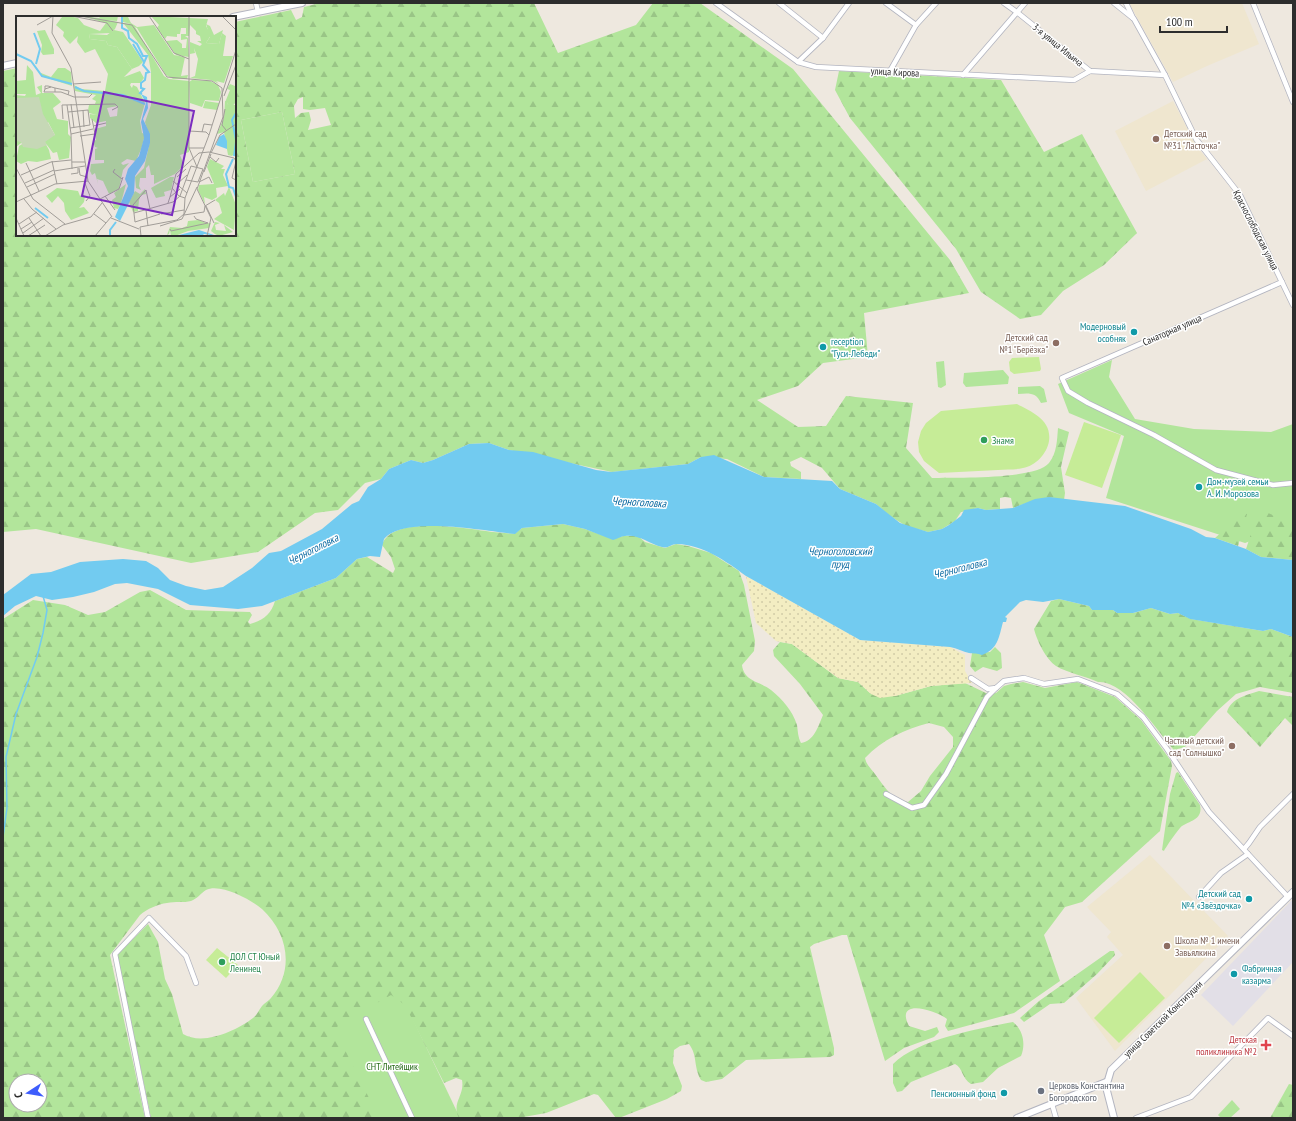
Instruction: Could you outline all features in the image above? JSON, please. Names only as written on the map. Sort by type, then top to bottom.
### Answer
[{"type":"street","points":[[256,3],[258,12]]},
{"type":"street","points":[[236,16],[302,3]]},
{"type":"street","name":"улица Кирова","points":[[716,3],[798,62],[816,67],[1074,80],[1090,71]]},
{"type":"street","points":[[779,3],[823,38]]},
{"type":"street","points":[[798,62],[823,38],[849,3]]},
{"type":"street","points":[[886,3],[916,26]]},
{"type":"street","points":[[890,71],[916,26],[936,3]]},
{"type":"street","name":"3-я улица Ильича","points":[[1004,3],[1018,12],[1090,71],[1165,75]]},
{"type":"street","points":[[964,75],[1025,3]]},
{"type":"street","points":[[1114,3],[1134,19]]},
{"type":"street","name":"Краснослободская улица","points":[[1126,3],[1165,75],[1196,139],[1240,195],[1293,305]]},
{"type":"street","points":[[1253,3],[1293,102]]},
{"type":"street","points":[[3,66],[16,63]]},
{"type":"street","name":"Санаторная улица","points":[[1282,282],[1062,378],[1068,391],[1088,403],[1154,435],[1216,470],[1273,485],[1293,483]]},
{"type":"street","points":[[971,678],[988,689],[996,688]]},
{"type":"street","points":[[886,794],[912,808],[924,805],[946,774],[987,697],[1004,681],[1024,678],[1044,684],[1078,679],[1117,694],[1143,717],[1167,749],[1209,812],[1288,897]]},
{"type":"street","points":[[1244,849],[1250,843],[1260,827],[1293,794]]},
{"type":"street","points":[[1199,897],[1221,873],[1248,854]]},
{"type":"street","name":"улица Советской Конституции","points":[[1106,1082],[1108,1074],[1116,1064],[1293,892]]},
{"type":"street","points":[[148,1118],[115,954],[149,918],[186,956],[196,983]]},
{"type":"street","points":[[1136,1118],[1191,1098],[1268,1018],[1293,1036]]},
{"type":"street","points":[[366,1019],[412,1118]]},
{"type":"street","points":[[1017,1118],[1106,1082],[1108,1098],[1114,1118]]},
{"type":"street","points":[[1052,1104],[1056,1118]]},
{"type":"shaded area","points":[[1129,3],[1242,3],[1259,44],[1173,82]]},
{"type":"shaded area","name":"Детский сад №31 \"Ласточка\"","points":[[1173,101],[1197,147],[1207,159],[1146,191],[1115,131]]},
{"type":"shaded area","name":"Школа № 1 имени Завьялкина","points":[[1150,855],[1228,936],[1115,1051],[1076,998],[1123,955],[1107,937],[1111,932],[1087,907]]},
{"type":"shaded area","points":[[1293,899],[1293,962],[1233,1026],[1201,995]]},
{"type":"green space","points":[[320,3],[534,3],[558,53],[636,25],[653,3],[700,3],[793,69],[950,260],[969,293],[864,313],[868,357],[823,363],[798,386],[757,400],[798,427],[826,426],[846,396],[913,403],[906,448],[932,478],[1012,475],[1041,468],[1049,463],[1054,455],[1058,428],[1069,432],[1061,467],[1065,493],[1064,500],[1050,498],[1013,508],[1011,498],[1000,498],[1000,509],[986,510],[978,508],[961,512],[955,521],[942,529],[928,532],[906,526],[890,516],[876,504],[840,489],[822,468],[801,457],[790,462],[791,466],[801,472],[801,479],[764,477],[727,459],[701,457],[688,464],[612,472],[509,450],[489,443],[469,444],[433,460],[423,463],[411,460],[389,469],[381,479],[365,483],[338,510],[315,513],[258,552],[191,563],[36,529],[3,532],[3,71],[16,68],[16,236],[236,236],[236,22],[291,10],[296,20],[302,17],[304,7]],"holes":[[[303,97],[303,109],[310,110],[325,108],[331,125],[308,130],[311,120],[309,112],[301,113],[295,118],[294,106],[298,99]],[[282,112],[295,174],[253,182],[241,120]]]},
{"type":"green space","points":[[839,71],[1001,80],[1044,152],[1082,134],[1137,233],[1104,265],[1063,291],[1041,315],[1020,319],[981,292],[956,249],[850,118],[835,90]]},
{"type":"green space","points":[[282,112],[295,174],[253,182],[241,120]]},
{"type":"green space","points":[[1039,357],[1040,371],[1014,374],[1010,371],[1009,362],[1012,358]]},
{"type":"green space","points":[[1112,360],[1109,377],[1135,419],[1194,429],[1271,432],[1293,424],[1293,526],[1245,543],[1106,498],[1124,436],[1069,413],[1058,384]]},
{"type":"green space","points":[[944,361],[946,385],[941,388],[938,387],[936,362]]},
{"type":"green space","points":[[1003,370],[1009,377],[1008,384],[966,387],[963,383],[964,373]]},
{"type":"green space","points":[[1040,386],[1044,389],[1047,402],[1041,403],[1037,397],[1032,394],[1018,394],[1018,387]]},
{"type":"green space","name":"Знамя","points":[[1017,404],[1040,418],[1047,427],[1049,434],[1049,441],[1046,450],[1040,459],[1032,465],[1017,469],[939,473],[924,461],[919,452],[918,442],[921,431],[926,423],[941,411]]},
{"type":"green space","points":[[1084,422],[1121,435],[1102,488],[1065,475]]},
{"type":"green space","points":[[1264,511],[1279,518],[1293,518],[1293,560],[1261,557],[1246,549],[1257,516]]},
{"type":"green space","points":[[1243,513],[1247,514],[1238,546],[1215,538]]},
{"type":"green space","points":[[563,524],[585,529],[613,539],[623,536],[638,536],[645,542],[665,548],[676,544],[711,553],[739,571],[744,585],[755,641],[754,651],[742,665],[743,671],[749,678],[771,690],[787,706],[797,725],[801,743],[805,742],[812,736],[823,715],[800,684],[774,656],[773,650],[780,642],[792,644],[838,678],[858,682],[871,694],[895,696],[931,686],[965,683],[988,694],[996,693],[1004,686],[1023,682],[1045,688],[1077,682],[1115,697],[1141,720],[1171,761],[1172,766],[1160,831],[1082,902],[1065,907],[1044,935],[1060,981],[1014,1013],[948,1031],[945,1026],[947,1019],[934,1012],[918,1008],[912,1009],[907,1011],[906,1017],[909,1026],[925,1031],[937,1027],[939,1032],[934,1037],[904,1048],[885,1061],[847,935],[842,935],[814,944],[810,947],[834,1048],[834,1055],[830,1057],[746,1060],[722,1079],[706,1082],[701,1080],[692,1048],[689,1044],[680,1046],[674,1050],[673,1063],[682,1086],[681,1091],[667,1099],[619,1118],[616,1118],[598,1095],[594,1094],[546,1113],[518,1118],[459,1118],[457,1103],[462,1090],[462,1080],[456,1078],[444,1083],[405,1005],[391,995],[338,1025],[336,1032],[379,1118],[151,1118],[117,955],[148,924],[158,942],[165,979],[172,994],[183,1034],[191,1037],[209,1038],[229,1032],[246,1023],[257,1014],[263,1005],[271,998],[279,987],[283,976],[286,964],[283,940],[271,919],[262,909],[251,901],[227,891],[212,888],[206,890],[191,901],[164,904],[146,911],[140,915],[110,955],[145,1118],[3,1118],[3,619],[33,600],[65,605],[88,615],[105,612],[140,592],[150,590],[186,610],[250,612],[252,615],[248,622],[250,624],[259,621],[266,616],[271,610],[275,601],[336,578],[357,559],[367,557],[393,573],[395,569],[391,557],[382,545],[389,535],[400,529],[415,526],[432,526],[467,528],[514,534],[522,528]],"holes":[[[929,723],[944,727],[953,737],[953,747],[930,776],[921,791],[908,802],[892,795],[868,765],[865,758],[886,741],[911,728]]]},
{"type":"green space","points":[[1059,599],[1089,606],[1092,610],[1113,610],[1117,613],[1133,613],[1151,608],[1170,614],[1178,613],[1191,619],[1263,631],[1271,629],[1293,637],[1293,693],[1260,687],[1236,694],[1217,711],[1185,747],[1174,750],[1140,708],[1119,689],[1060,668],[1052,663],[1045,654],[1037,639],[1034,629],[1051,601]]},
{"type":"green space","points":[[995,647],[1001,653],[1002,668],[997,671],[983,667],[975,672],[970,666],[972,653],[990,652]]},
{"type":"green space","points":[[1259,691],[1293,697],[1293,726],[1285,718],[1260,747],[1227,712],[1232,703],[1236,700]]},
{"type":"green space","points":[[1178,772],[1200,805],[1200,813],[1196,818],[1180,827],[1164,851],[1162,850],[1170,794],[1176,773]]},
{"type":"green space","name":"ДОЛ СТ Юный Ленинец","points":[[217,948],[238,965],[226,978],[206,960]]},
{"type":"green space","points":[[1110,951],[1114,951],[1115,955],[1097,974],[1064,1003],[1050,1004],[1024,1022],[1020,1018],[1039,1001]]},
{"type":"green space","points":[[1140,972],[1165,998],[1119,1043],[1094,1018]]},
{"type":"green space","name":"СНТ Литейщик","points":[[398,988],[460,1118],[370,1118],[332,1027]]},
{"type":"green space","points":[[1013,1022],[1019,1029],[1023,1038],[1023,1051],[1021,1056],[998,1068],[983,1082],[971,1084],[968,1082],[960,1068],[955,1064],[911,1082],[902,1091],[897,1092],[893,1083],[893,1064],[904,1055],[917,1048],[949,1036]]},
{"type":"green space","points":[[1289,1084],[1293,1085],[1293,1118],[1270,1118]]},
{"type":"green space","points":[[1232,1100],[1240,1109],[1230,1118],[1221,1118],[1218,1115]]},
{"type":"sand","points":[[746,576],[860,640],[950,647],[965,655],[965,671],[972,683],[931,686],[895,696],[880,698],[871,694],[858,682],[838,678],[792,644],[776,641],[756,623]]},
{"type":"water","name":"Черноголовский пруд","points":[[489,443],[509,450],[533,452],[596,470],[611,472],[688,464],[701,457],[714,455],[764,477],[832,481],[840,489],[876,504],[900,523],[928,532],[942,529],[949,525],[961,516],[964,510],[978,508],[986,510],[1013,508],[1035,499],[1049,497],[1125,506],[1191,529],[1206,537],[1215,538],[1246,549],[1261,557],[1293,560],[1293,637],[1271,629],[1263,631],[1190,619],[1178,613],[1170,614],[1151,608],[1133,613],[1117,613],[1113,610],[1092,610],[1089,606],[1059,599],[1043,602],[1026,600],[1020,602],[1005,617],[1007,618],[1006,622],[1003,622],[995,646],[982,655],[950,647],[860,640],[746,576],[714,555],[696,547],[677,544],[668,547],[657,546],[635,536],[622,536],[613,540],[585,529],[563,524],[522,528],[515,534],[446,526],[409,528],[394,532],[384,539],[380,557],[370,556],[357,559],[336,578],[262,606],[238,609],[190,605],[158,589],[127,583],[115,584],[94,592],[73,597],[52,600],[36,596],[15,606],[3,616],[3,595],[31,574],[51,572],[80,562],[123,559],[146,561],[158,568],[170,580],[186,586],[205,590],[223,587],[252,568],[269,553],[281,551],[322,529],[352,504],[359,501],[368,487],[381,479],[389,469],[411,460],[423,463],[433,460],[469,444]]},
{"type":"waterway","points":[[3,837],[7,808],[6,757],[16,714],[37,657],[43,633],[47,610],[43,596]]},
{"type":"place","name":"Детский сад №31 \"Ласточка\"","points":[[1156,139]]},
{"type":"place","name":"Модерновый особняк","points":[[1134,332]]},
{"type":"place","name":"Детский сад №1 \"Берёзка\"","points":[[1056,343]]},
{"type":"place","name":"reception \"Гуси-Лебеди\"","points":[[823,347]]},
{"type":"place","name":"Знамя","points":[[984,440]]},
{"type":"place","name":"Дом-музей семьи А. И. Морозова","points":[[1199,487]]},
{"type":"place","name":"Частный детский сад \"Солнышко\"","points":[[1232,746]]},
{"type":"place","name":"Детский сад №4 «Звёздочка»","points":[[1249,899]]},
{"type":"place","name":"Школа № 1 имени Завьялкина","points":[[1167,946]]},
{"type":"place","name":"ДОЛ СТ Юный Ленинец","points":[[222,962]]},
{"type":"place","name":"Фабричная казарма","points":[[1234,974]]},
{"type":"place","name":"Детская поликлиника №2","points":[[1266,1045]]},
{"type":"place","name":"Церковь Константина Богородского","points":[[1041,1091]]},
{"type":"place","name":"Пенсионный фонд","points":[[1004,1093]]},
{"type":"water label","name":"Черноголовка","points":[[639,502]]},
{"type":"water label","name":"Черноголовка","points":[[313,549]]},
{"type":"water label","name":"Черноголовка","points":[[960,568]]}]
